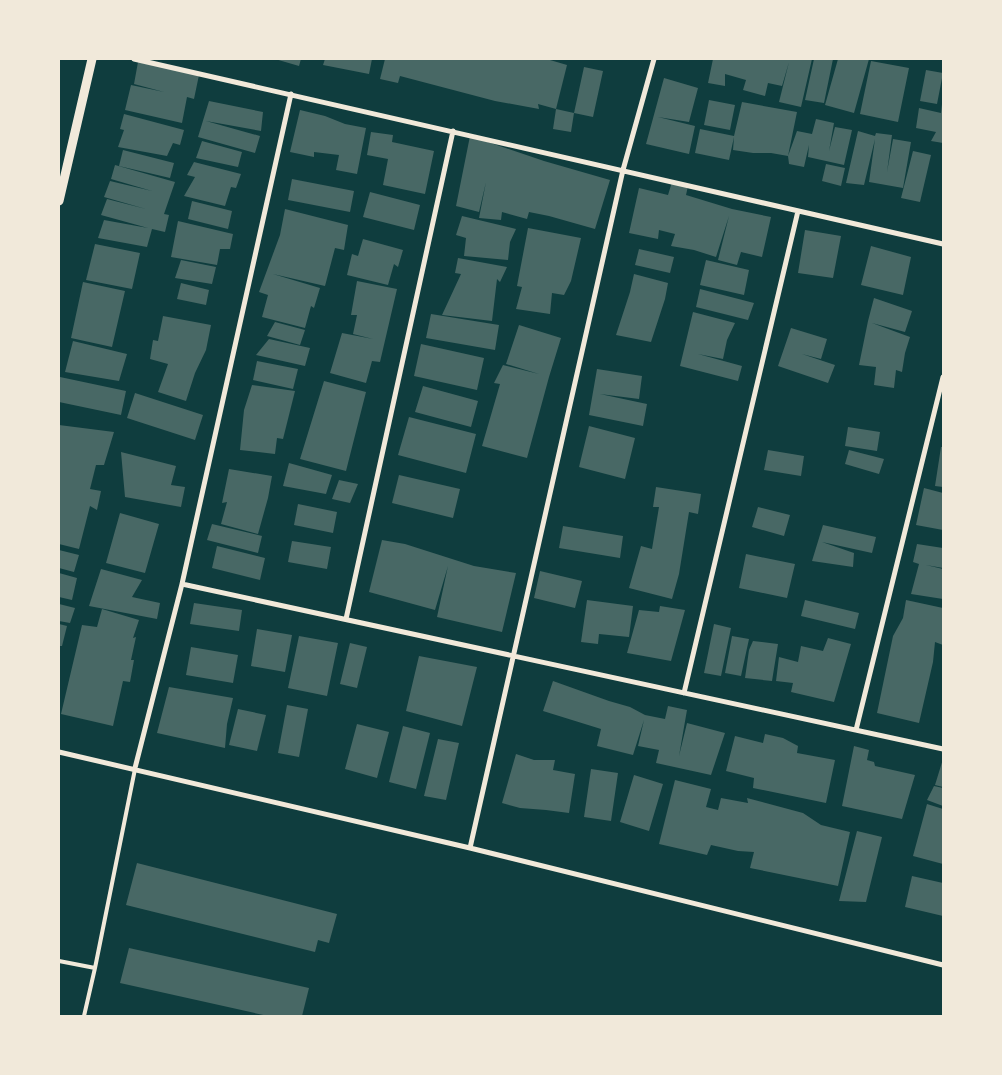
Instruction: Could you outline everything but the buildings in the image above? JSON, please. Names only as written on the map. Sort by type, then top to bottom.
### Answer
[{"type":"street","points":[[59,201],[92,59]]},
{"type":"street","points":[[134,59],[943,244]]},
{"type":"street","points":[[470,848],[623,170],[654,59]]},
{"type":"street","points":[[135,768],[182,584],[291,94]]},
{"type":"street","points":[[346,620],[453,131]]},
{"type":"street","points":[[684,693],[798,211]]},
{"type":"street","points":[[856,730],[943,377]]},
{"type":"street","points":[[182,584],[943,749]]},
{"type":"street","points":[[59,752],[135,768],[470,848],[943,965]]},
{"type":"lane","points":[[84,1016],[135,768]]},
{"type":"lane","points":[[59,961],[95,968]]}]
